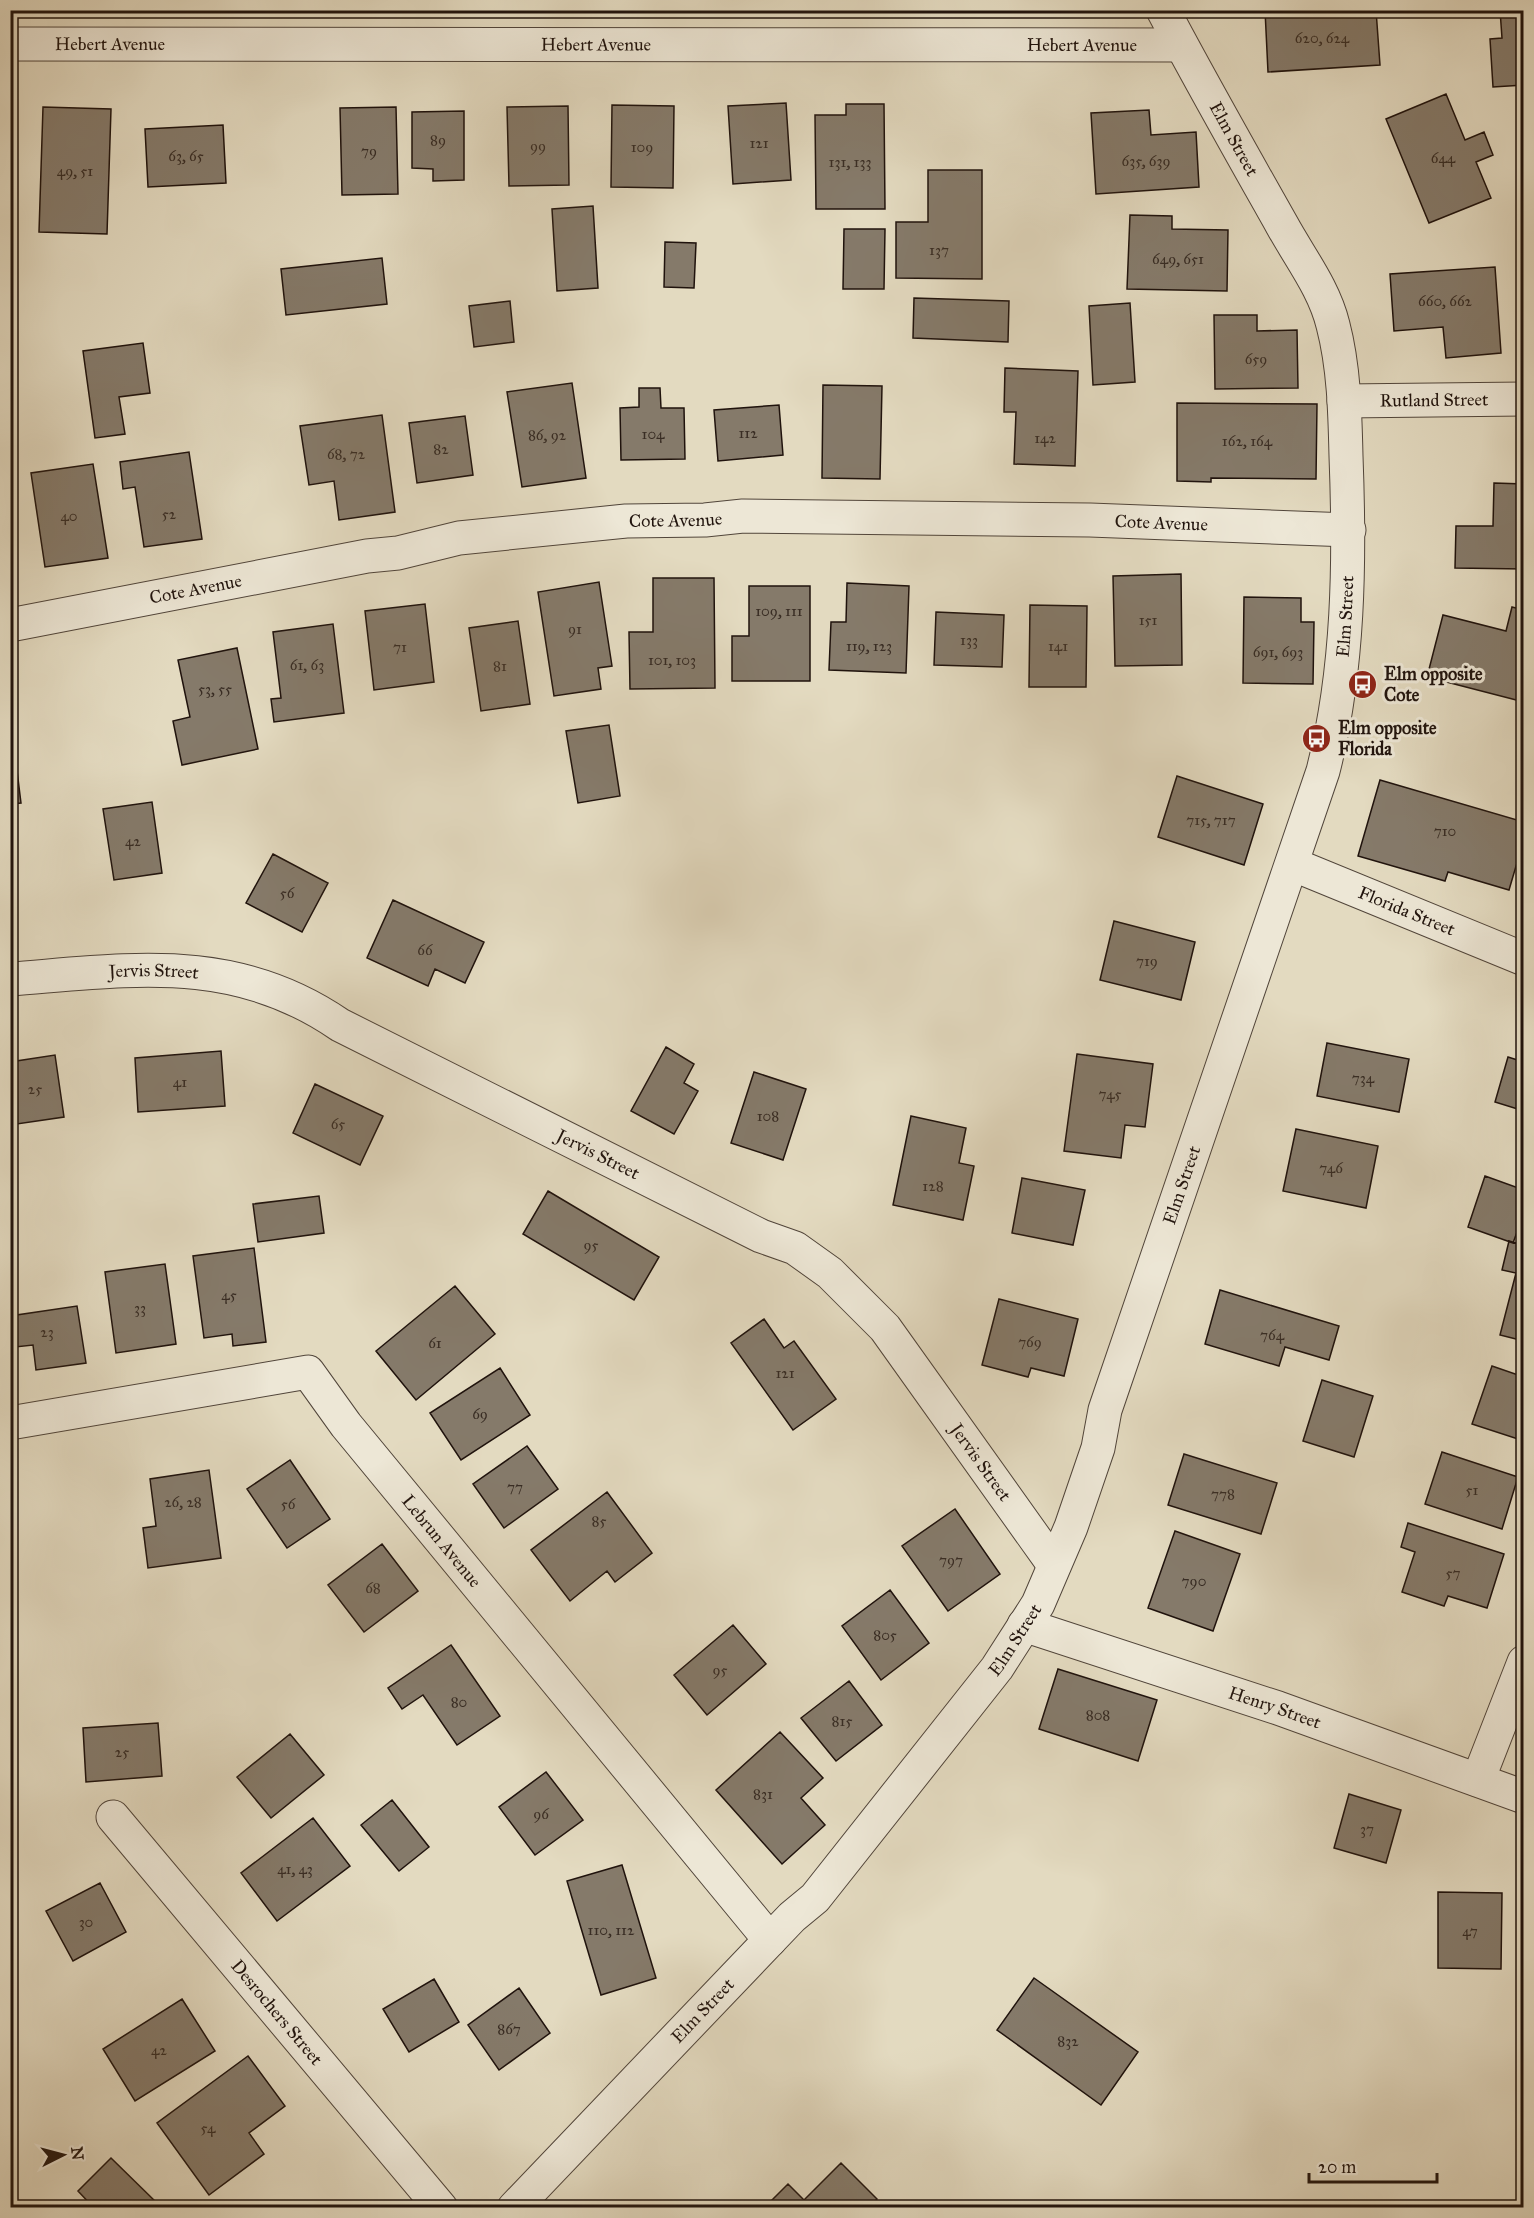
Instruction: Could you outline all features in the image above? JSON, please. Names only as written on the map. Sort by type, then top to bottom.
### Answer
[{"type":"street","name":"Elm Street","points":[[513,2208],[770,1940],[814,1898],[997,1668],[1038,1604],[1071,1527],[1095,1458],[1105,1410],[1323,771],[1335,726],[1342,668],[1349,530],[1344,401],[1333,325],[1315,278],[1286,233],[1163,10]]},
{"type":"street","name":"Hebert Avenue","points":[[10,44],[1181,45]]},
{"type":"street","name":"Rutland Street","points":[[1344,401],[1524,399]]},
{"type":"street","name":"Cote Avenue","points":[[10,625],[355,558],[398,553],[459,538],[626,521],[705,520],[743,516],[1090,520],[1349,530]]},
{"type":"street","name":"Florida Street","points":[[1292,864],[1524,958]]},
{"type":"street","name":"Jervis Street","points":[[10,979],[159,969],[226,976],[280,994],[319,1011],[340,1025],[761,1236],[795,1248],[830,1273],[885,1328],[1054,1565]]},
{"type":"street","name":"Lebrun Avenue","points":[[10,1423],[308,1372],[346,1425],[770,1940]]},
{"type":"street","name":"Henry Street","points":[[1024,1625],[1278,1708],[1524,1797]]},
{"type":"street","points":[[1478,1780],[1524,1662]]},
{"type":"street","name":"Desrochers Street","points":[[113,1817],[441,2208]]},
{"type":"building","points":[[1265,10],[1376,10],[1380,65],[1268,72]]},
{"type":"building","points":[[1500,10],[1524,10],[1524,85],[1493,87],[1490,39],[1502,38]]},
{"type":"building","points":[[1446,94],[1465,140],[1484,132],[1493,155],[1476,162],[1491,198],[1429,223],[1386,119]]},
{"type":"building","points":[[786,103],[791,180],[733,184],[728,106]]},
{"type":"building","points":[[846,104],[884,104],[885,209],[816,209],[815,115],[846,115]]},
{"type":"building","points":[[612,105],[674,106],[673,188],[611,187]]},
{"type":"building","points":[[568,106],[569,185],[509,186],[507,107]]},
{"type":"building","points":[[43,107],[111,109],[107,234],[39,232]]},
{"type":"building","points":[[396,107],[398,194],[342,195],[340,108]]},
{"type":"building","points":[[1149,110],[1151,135],[1196,132],[1199,187],[1096,194],[1091,113]]},
{"type":"building","points":[[464,111],[464,180],[433,181],[433,169],[412,168],[412,112]]},
{"type":"building","points":[[223,125],[226,183],[148,187],[145,129]]},
{"type":"building","points":[[928,170],[982,170],[982,279],[896,278],[896,222],[928,222]]},
{"type":"building","points":[[593,206],[598,288],[557,291],[552,209]]},
{"type":"building","points":[[1130,215],[1172,216],[1172,229],[1228,230],[1227,291],[1127,289]]},
{"type":"building","points":[[844,229],[885,229],[884,289],[843,289]]},
{"type":"building","points":[[665,242],[696,243],[694,288],[664,287]]},
{"type":"building","points":[[382,258],[387,304],[286,315],[281,269]]},
{"type":"building","points":[[1495,267],[1501,353],[1446,358],[1443,327],[1394,331],[1390,274]]},
{"type":"building","points":[[914,298],[1009,301],[1008,342],[913,338]]},
{"type":"building","points":[[510,301],[514,342],[474,347],[469,306]]},
{"type":"building","points":[[1130,303],[1135,382],[1093,385],[1089,306]]},
{"type":"building","points":[[1214,315],[1257,315],[1257,331],[1297,330],[1298,388],[1215,389]]},
{"type":"building","points":[[143,343],[150,393],[119,397],[125,434],[95,438],[83,351]]},
{"type":"building","points":[[1005,368],[1078,371],[1075,466],[1014,464],[1016,412],[1004,412]]},
{"type":"building","points":[[572,383],[586,478],[522,487],[507,392]]},
{"type":"building","points":[[823,385],[882,386],[880,479],[822,478]]},
{"type":"building","points":[[639,388],[660,388],[661,408],[684,408],[685,459],[621,460],[620,408],[639,407]]},
{"type":"building","points":[[1177,403],[1317,404],[1316,479],[1211,478],[1211,482],[1177,481]]},
{"type":"building","points":[[779,405],[783,455],[718,461],[714,410]]},
{"type":"building","points":[[382,415],[395,512],[339,520],[334,481],[309,485],[300,426]]},
{"type":"building","points":[[465,416],[473,475],[417,483],[409,423]]},
{"type":"building","points":[[189,452],[202,539],[144,547],[135,487],[123,489],[120,462]]},
{"type":"building","points":[[93,464],[108,558],[45,567],[31,473]]},
{"type":"building","points":[[1494,483],[1524,484],[1524,569],[1455,568],[1456,526],[1493,526]]},
{"type":"building","points":[[1181,574],[1182,665],[1115,666],[1113,576]]},
{"type":"building","points":[[653,578],[714,578],[715,688],[630,689],[629,632],[653,632]]},
{"type":"building","points":[[599,582],[612,666],[598,668],[601,689],[554,696],[538,592]]},
{"type":"building","points":[[847,583],[909,586],[906,673],[829,670],[831,622],[846,622]]},
{"type":"building","points":[[749,586],[810,586],[810,681],[732,681],[732,636],[749,636]]},
{"type":"building","points":[[1244,597],[1301,598],[1301,622],[1314,622],[1313,684],[1243,683]]},
{"type":"building","points":[[425,604],[434,682],[374,690],[365,611]]},
{"type":"building","points":[[1030,605],[1087,606],[1086,687],[1029,687]]},
{"type":"building","points":[[1512,607],[1524,610],[1524,702],[1427,677],[1443,615],[1506,631]]},
{"type":"building","points":[[936,612],[1004,615],[1002,667],[934,665]]},
{"type":"building","points":[[518,621],[530,704],[481,711],[469,628]]},
{"type":"building","points":[[333,624],[344,713],[274,722],[271,699],[281,698],[273,632]]},
{"type":"building","points":[[237,648],[258,749],[182,765],[173,721],[190,717],[178,660]]},
{"type":"building","points":[[10,714],[21,803],[10,804]]},
{"type":"building","points":[[609,725],[620,796],[578,803],[566,731]]},
{"type":"building","points":[[1177,776],[1263,804],[1244,865],[1158,837]]},
{"type":"building","points":[[1380,780],[1524,822],[1524,839],[1509,890],[1448,872],[1445,881],[1358,856]]},
{"type":"building","points":[[152,802],[162,873],[114,880],[103,809]]},
{"type":"building","points":[[273,854],[328,883],[302,932],[246,903]]},
{"type":"building","points":[[393,900],[484,942],[465,983],[435,969],[428,986],[367,958]]},
{"type":"building","points":[[1114,921],[1195,942],[1181,1000],[1100,980]]},
{"type":"building","points":[[1327,1043],[1409,1059],[1399,1112],[1317,1096]]},
{"type":"building","points":[[666,1047],[694,1064],[684,1083],[698,1091],[674,1134],[631,1111]]},
{"type":"building","points":[[221,1051],[225,1106],[138,1112],[135,1058]]},
{"type":"building","points":[[1077,1054],[1153,1064],[1145,1127],[1125,1125],[1121,1158],[1064,1151]]},
{"type":"building","points":[[55,1055],[64,1117],[10,1125],[10,1062]]},
{"type":"building","points":[[1508,1057],[1524,1062],[1524,1111],[1495,1102]]},
{"type":"building","points":[[754,1072],[806,1089],[783,1160],[731,1143]]},
{"type":"building","points":[[315,1084],[383,1116],[360,1165],[293,1133]]},
{"type":"building","points":[[911,1116],[966,1128],[959,1163],[974,1166],[963,1220],[893,1205]]},
{"type":"building","points":[[1296,1129],[1378,1146],[1366,1208],[1283,1191]]},
{"type":"building","points":[[1485,1176],[1524,1190],[1524,1213],[1513,1243],[1468,1227]]},
{"type":"building","points":[[1022,1178],[1085,1190],[1073,1245],[1012,1233]]},
{"type":"building","points":[[548,1191],[659,1257],[634,1300],[523,1234]]},
{"type":"building","points":[[319,1196],[324,1233],[258,1242],[253,1204]]},
{"type":"building","points":[[1509,1241],[1524,1245],[1524,1341],[1500,1335],[1516,1273],[1502,1270]]},
{"type":"building","points":[[254,1248],[266,1342],[233,1346],[232,1334],[204,1338],[193,1256]]},
{"type":"building","points":[[165,1264],[176,1344],[116,1353],[105,1272]]},
{"type":"building","points":[[455,1286],[495,1334],[416,1400],[376,1351]]},
{"type":"building","points":[[1220,1290],[1339,1326],[1329,1360],[1285,1347],[1279,1366],[1205,1344]]},
{"type":"building","points":[[999,1299],[1078,1319],[1064,1376],[1031,1368],[1028,1377],[982,1365]]},
{"type":"building","points":[[77,1306],[86,1363],[36,1370],[33,1345],[15,1347],[10,1316]]},
{"type":"building","points":[[764,1319],[784,1348],[794,1341],[836,1399],[793,1430],[731,1343]]},
{"type":"building","points":[[1492,1366],[1524,1377],[1524,1441],[1472,1424]]},
{"type":"building","points":[[500,1368],[530,1415],[461,1460],[430,1413]]},
{"type":"building","points":[[1322,1380],[1373,1396],[1354,1457],[1303,1441]]},
{"type":"building","points":[[527,1446],[558,1489],[504,1528],[473,1484]]},
{"type":"building","points":[[1442,1452],[1518,1477],[1502,1529],[1425,1504]]},
{"type":"building","points":[[1184,1454],[1277,1483],[1261,1534],[1168,1505]]},
{"type":"building","points":[[290,1460],[330,1519],[287,1548],[247,1489]]},
{"type":"building","points":[[209,1470],[221,1558],[148,1568],[143,1528],[156,1526],[150,1479]]},
{"type":"building","points":[[607,1492],[652,1553],[615,1582],[607,1571],[570,1601],[531,1550]]},
{"type":"building","points":[[955,1509],[1000,1574],[948,1611],[902,1546]]},
{"type":"building","points":[[1408,1523],[1504,1554],[1487,1608],[1448,1596],[1444,1606],[1402,1592],[1415,1552],[1401,1547]]},
{"type":"building","points":[[1175,1531],[1240,1554],[1213,1631],[1148,1608]]},
{"type":"building","points":[[382,1544],[418,1591],[364,1632],[328,1585]]},
{"type":"building","points":[[890,1590],[929,1643],[881,1680],[842,1626]]},
{"type":"building","points":[[733,1625],[766,1664],[707,1715],[674,1675]]},
{"type":"building","points":[[451,1645],[500,1716],[457,1745],[423,1695],[402,1709],[388,1688]]},
{"type":"building","points":[[1058,1669],[1157,1700],[1138,1761],[1039,1729]]},
{"type":"building","points":[[849,1681],[882,1725],[836,1761],[801,1718]]},
{"type":"building","points":[[158,1723],[162,1776],[86,1782],[83,1728]]},
{"type":"building","points":[[780,1732],[823,1778],[801,1798],[825,1825],[782,1864],[716,1790]]},
{"type":"building","points":[[290,1734],[324,1775],[271,1818],[237,1777]]},
{"type":"building","points":[[546,1772],[583,1820],[535,1855],[499,1807]]},
{"type":"building","points":[[1349,1794],[1401,1810],[1386,1863],[1334,1848]]},
{"type":"building","points":[[392,1800],[429,1847],[399,1871],[361,1825]]},
{"type":"building","points":[[313,1818],[350,1866],[277,1921],[241,1873]]},
{"type":"building","points":[[622,1865],[656,1978],[601,1995],[567,1881]]},
{"type":"building","points":[[100,1883],[126,1932],[73,1961],[46,1911]]},
{"type":"building","points":[[1438,1892],[1502,1893],[1501,1969],[1438,1968]]},
{"type":"building","points":[[1034,1978],[1138,2052],[1101,2105],[997,2030]]},
{"type":"building","points":[[434,1979],[459,2022],[409,2052],[383,2009]]},
{"type":"building","points":[[519,1988],[550,2033],[499,2070],[468,2025]]},
{"type":"building","points":[[182,1999],[215,2051],[135,2101],[103,2049]]},
{"type":"building","points":[[248,2056],[285,2106],[249,2133],[264,2154],[209,2195],[157,2123]]},
{"type":"building","points":[[111,2158],[158,2204],[154,2208],[94,2208],[78,2191]]},
{"type":"building","points":[[841,2163],[877,2199],[869,2208],[764,2208],[788,2184],[804,2200]]},
{"type":"place","name":"Elm opposite Cote","points":[[1363,684]]},
{"type":"place","name":"Elm opposite Florida","points":[[1317,738]]}]
